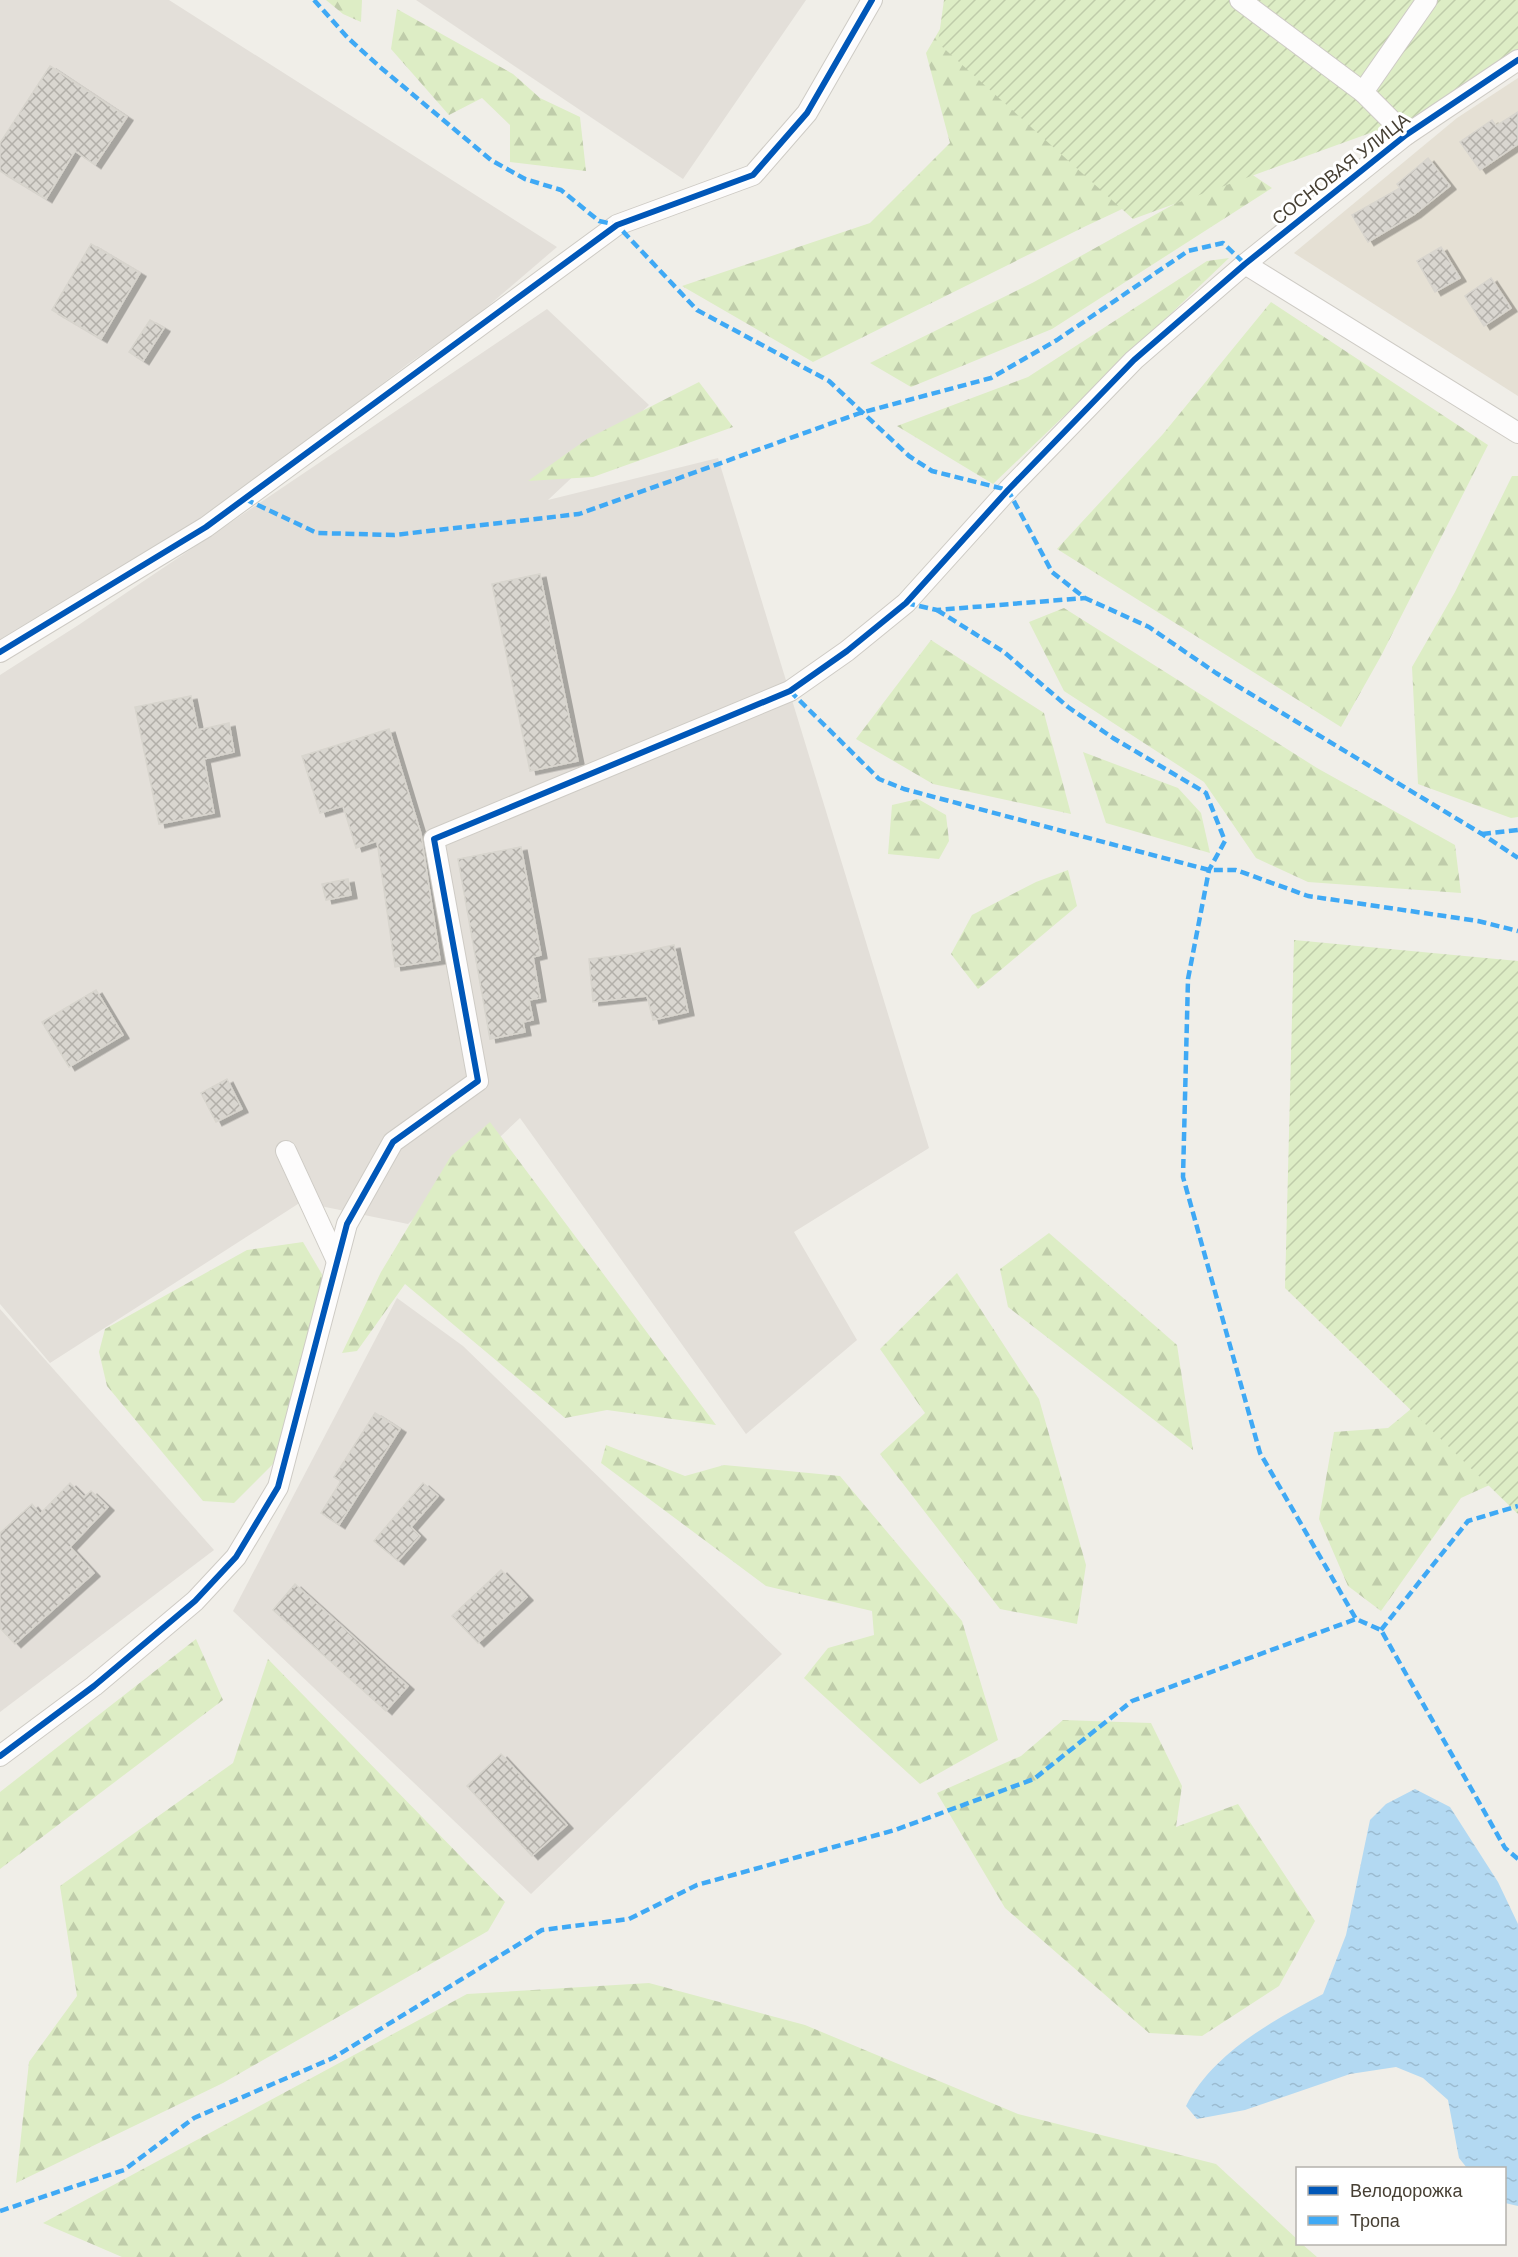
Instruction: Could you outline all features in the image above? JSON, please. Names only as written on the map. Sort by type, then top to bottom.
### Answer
[{"type":"street","points":[[0,652],[206,527],[617,225],[753,175],[807,112],[872,0]]},
{"type":"street","points":[[1240,0],[1363,92],[1406,135]]},
{"type":"street","points":[[1363,92],[1427,0]]},
{"type":"street","name":"СОСНОВАЯ УЛИЦА","points":[[336,1259],[347,1224],[393,1142],[478,1081],[434,839],[790,691],[847,651],[906,603],[1008,490],[1134,360],[1245,264],[1406,135],[1518,60]]},
{"type":"street","points":[[1245,264],[1518,433]]},
{"type":"street","points":[[0,1756],[94,1686],[195,1601],[236,1557],[278,1487],[336,1259],[286,1151]]},
{"type":"shaded area","points":[[0,0],[169,0],[557,247],[474,318],[408,364],[217,510],[0,646]]},
{"type":"shaded area","points":[[416,0],[806,0],[683,179]]},
{"type":"shaded area","points":[[1518,78],[1518,396],[1294,253],[1457,118]]},
{"type":"shaded area","points":[[547,309],[649,405],[548,500],[718,458],[929,1148],[794,1232],[857,1340],[746,1434],[520,1118],[408,1224],[301,1202],[50,1363],[0,1304],[0,675],[80,624]]},
{"type":"shaded area","points":[[397,1298],[463,1346],[782,1654],[531,1894],[233,1611]]},
{"type":"shaded area","points":[[0,1309],[214,1550],[0,1712]]},
{"type":"green space","points":[[326,0],[362,0],[361,22],[343,14]]},
{"type":"green space","points":[[944,0],[1518,0],[1518,51],[1431,111],[1133,219],[938,43]]},
{"type":"green space","points":[[957,0],[1295,128],[1086,226],[813,362],[682,286],[870,223],[950,143],[926,53]]},
{"type":"green space","points":[[397,9],[513,74],[540,98],[580,117],[586,171],[510,162],[510,125],[482,98],[449,115],[391,49]]},
{"type":"green space","points":[[1241,167],[1272,188],[1052,329],[911,387],[870,363],[1034,282]]},
{"type":"green space","points":[[1229,258],[993,484],[897,426],[1028,377],[1207,261]]},
{"type":"green space","points":[[1271,302],[1488,445],[1381,656],[1341,727],[1057,549],[1163,434]]},
{"type":"green space","points":[[699,382],[733,427],[593,477],[528,481],[587,439]]},
{"type":"green space","points":[[1512,476],[1518,476],[1518,817],[1511,818],[1418,784],[1412,667],[1455,592]]},
{"type":"green space","points":[[1064,608],[1317,768],[1455,845],[1461,893],[1308,882],[1256,858],[1204,782],[1064,691],[1029,622]]},
{"type":"green space","points":[[931,640],[1044,713],[1071,814],[933,784],[856,739]]},
{"type":"green space","points":[[1083,752],[1178,788],[1201,813],[1210,853],[1106,823]]},
{"type":"green space","points":[[918,799],[946,815],[949,841],[939,859],[888,854],[892,805]]},
{"type":"green space","points":[[1068,870],[1077,906],[978,989],[951,954],[972,915],[1036,882]]},
{"type":"green space","points":[[1294,940],[1518,961],[1518,1514],[1285,1288]]},
{"type":"green space","points":[[490,1122],[716,1425],[607,1410],[565,1418],[405,1284],[357,1351],[342,1353],[381,1272],[451,1156]]},
{"type":"green space","points":[[1049,1233],[1177,1345],[1193,1450],[1008,1307],[1000,1269]]},
{"type":"green space","points":[[303,1242],[326,1281],[286,1451],[234,1503],[203,1501],[107,1386],[99,1352],[105,1329],[247,1250]]},
{"type":"green space","points":[[957,1273],[1039,1399],[1086,1565],[1077,1624],[1000,1609],[880,1454],[925,1413],[880,1349]]},
{"type":"green space","points":[[1471,1359],[1518,1472],[1461,1498],[1381,1611],[1348,1586],[1319,1519],[1334,1432],[1388,1428]]},
{"type":"green space","points":[[606,1445],[685,1476],[724,1465],[840,1476],[962,1621],[998,1740],[920,1784],[804,1678],[828,1648],[874,1635],[872,1611],[766,1586],[601,1463]]},
{"type":"green space","points":[[196,1639],[223,1700],[0,1869],[0,1792]]},
{"type":"green space","points":[[268,1659],[505,1902],[488,1931],[223,2083],[16,2183],[29,2062],[77,1996],[60,1886],[233,1763]]},
{"type":"green space","points":[[1063,1720],[1151,1723],[1182,1786],[1176,1827],[1238,1804],[1315,1921],[1279,1986],[1202,2036],[1149,2033],[1005,1908],[937,1793],[1021,1756]]},
{"type":"green space","points":[[649,1983],[805,2025],[1018,2114],[1216,2164],[1296,2238],[1296,2245],[1303,2245],[1317,2257],[122,2257],[43,2223],[467,1994]]},
{"type":"water","points":[[1415,1789],[1450,1807],[1498,1882],[1518,1924],[1518,2206],[1506,2203],[1506,2167],[1466,2167],[1459,2158],[1448,2100],[1423,2078],[1396,2067],[1350,2074],[1245,2110],[1197,2119],[1186,2106],[1198,2087],[1228,2054],[1264,2027],[1323,1994],[1346,1935],[1370,1820],[1386,1804]]},
{"type":"building","points":[[50,66],[127,117],[95,165],[75,151],[46,199],[0,171],[0,143]]},
{"type":"building","points":[[1518,112],[1518,144],[1480,170],[1460,142],[1492,120],[1496,126]]},
{"type":"building","points":[[1428,158],[1450,186],[1415,214],[1368,242],[1352,215],[1400,188],[1397,184]]},
{"type":"building","points":[[91,244],[140,273],[101,339],[52,310]]},
{"type":"building","points":[[1441,247],[1460,278],[1435,292],[1417,261]]},
{"type":"building","points":[[1491,278],[1511,308],[1484,326],[1465,296]]},
{"type":"building","points":[[150,320],[164,328],[143,361],[129,352]]},
{"type":"building","points":[[540,574],[578,761],[530,771],[492,584]]},
{"type":"building","points":[[191,696],[198,730],[229,723],[234,752],[204,759],[214,813],[159,824],[135,707]]},
{"type":"building","points":[[389,729],[421,834],[440,960],[395,967],[377,841],[356,848],[343,806],[320,813],[302,756]]},
{"type":"building","points":[[521,847],[541,955],[533,957],[540,998],[529,1000],[533,1020],[523,1022],[525,1032],[490,1039],[458,859]]},
{"type":"building","points":[[348,879],[351,895],[326,900],[322,884]]},
{"type":"building","points":[[674,945],[688,1012],[653,1020],[647,996],[593,1002],[589,959],[632,954]]},
{"type":"building","points":[[96,990],[123,1035],[69,1067],[42,1022]]},
{"type":"building","points":[[227,1079],[242,1109],[216,1122],[201,1093]]},
{"type":"building","points":[[375,1413],[400,1429],[339,1525],[321,1513],[341,1481],[334,1477]]},
{"type":"building","points":[[70,1483],[84,1497],[91,1491],[108,1507],[70,1547],[94,1573],[15,1644],[0,1628],[0,1533],[32,1504],[40,1514]]},
{"type":"building","points":[[423,1483],[438,1496],[411,1527],[420,1536],[398,1561],[374,1541]]},
{"type":"building","points":[[501,1570],[527,1597],[478,1643],[452,1616]]},
{"type":"building","points":[[295,1584],[408,1686],[386,1711],[273,1610]]},
{"type":"building","points":[[501,1754],[567,1825],[532,1856],[467,1786]]},
{"type":"marked path","points":[[314,0],[348,38],[380,67],[491,160],[525,179],[561,190],[599,221],[617,225],[697,310],[829,381],[909,456],[932,471],[1008,490],[1052,572],[1085,598],[1149,627],[1216,673],[1518,858]]},
{"type":"marked path","points":[[245,499],[317,533],[394,535],[579,514],[860,413],[991,378],[1057,340],[1188,251],[1223,243],[1245,264]]},
{"type":"marked path","points":[[906,603],[937,610],[1085,598]]},
{"type":"marked path","points":[[937,610],[1004,652],[1068,707],[1113,738],[1206,793],[1225,841],[1209,870],[1188,979],[1183,1177],[1260,1453],[1356,1619]]},
{"type":"marked path","points":[[790,691],[879,779],[904,789],[1209,870],[1236,870],[1308,896],[1478,921],[1518,931]]},
{"type":"marked path","points":[[1482,834],[1518,830]]},
{"type":"marked path","points":[[1381,1630],[1468,1521],[1518,1506]]},
{"type":"marked path","points":[[0,2211],[124,2170],[194,2118],[333,2058],[542,1930],[629,1919],[697,1885],[895,1830],[1034,1779],[1132,1701],[1356,1619],[1381,1630],[1505,1848],[1518,1859]]},
{"type":"cycle path","points":[[0,652],[206,527],[617,225],[753,175],[807,113],[872,0]]},
{"type":"cycle path","points":[[0,1756],[94,1686],[195,1601],[236,1557],[278,1487],[347,1224],[393,1142],[478,1081],[434,839],[790,691],[847,651],[906,603],[1008,490],[1134,360],[1245,264],[1406,135],[1518,60]]}]
